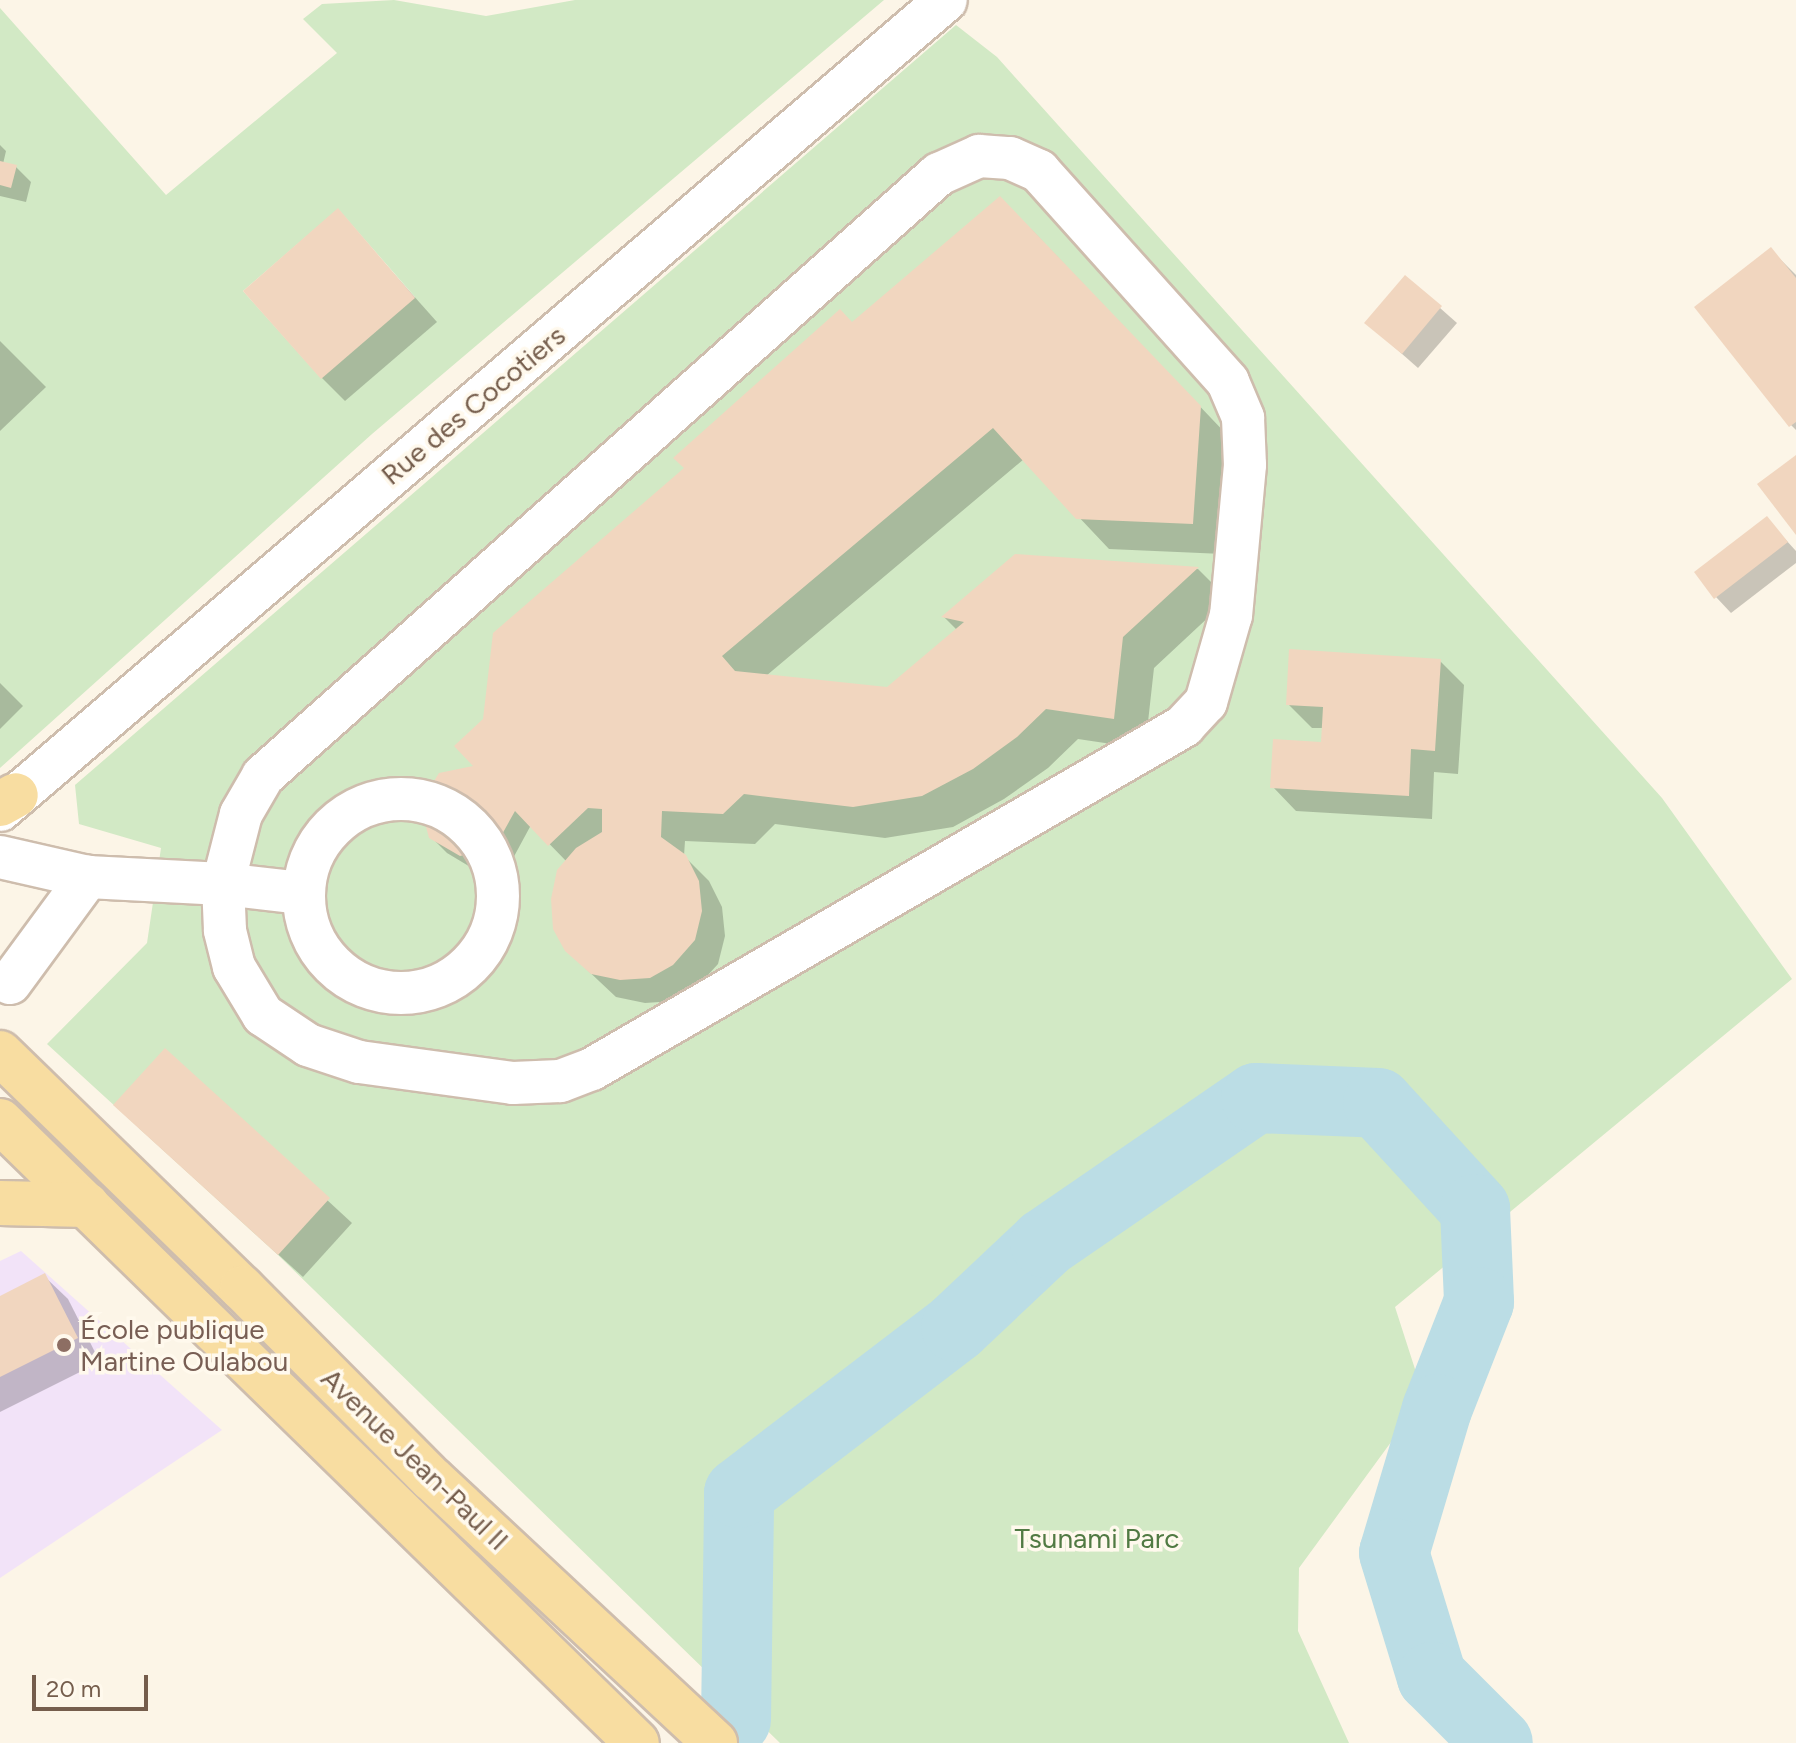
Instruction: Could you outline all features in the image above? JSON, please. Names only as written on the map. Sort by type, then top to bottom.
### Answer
[{"type":"main road","name":"Avenue Jean-Paul II","points":[[0,1053],[432,1479],[707,1734]]},
{"type":"main road","name":"Avenue Jean-Paul II","points":[[0,1121],[637,1743]]},
{"type":"main road","points":[[0,1203],[87,1205]]},
{"type":"street","name":"Rue des Cocotiers","points":[[5,803],[946,0]]},
{"type":"street","points":[[979,156],[1010,158],[1039,171],[1228,382],[1243,418],[1245,465],[1231,615],[1206,702],[1184,726],[592,1069],[560,1081],[513,1083],[359,1062],[308,1045],[263,1015],[234,967],[225,930],[223,884],[241,814],[263,776],[939,174],[979,156]]},
{"type":"street","points":[[404,798],[442,806],[473,828],[494,861],[501,899],[492,936],[470,967],[437,988],[399,994],[361,986],[330,964],[309,931],[302,893],[311,856],[333,825],[366,804],[404,798]]},
{"type":"street","points":[[0,857],[88,877],[223,884],[302,893]]},
{"type":"street","points":[[10,983],[88,877]]},
{"type":"shaded area","name":"École publique Martine Oulabou","points":[[21,1251],[222,1430],[0,1578],[0,1261]]},
{"type":"green space","points":[[394,0],[486,16],[575,0],[884,0],[372,434],[0,768],[0,8],[166,195],[337,53],[303,19],[322,4]],"holes":[[[338,209],[415,297],[321,378],[243,291]]]},
{"type":"green space","name":"Tsunami Parc","points":[[956,25],[997,57],[1662,798],[1792,979],[1395,1307],[1424,1397],[1299,1568],[1298,1631],[1349,1743],[780,1743],[278,1255],[47,1044],[147,943],[161,848],[79,824],[75,785]]},
{"type":"building","points":[[0,161],[17,165],[11,188],[0,185]]},
{"type":"building","points":[[1000,196],[1201,406],[1193,524],[1076,519],[993,428],[722,656],[735,671],[887,687],[964,622],[941,617],[1015,554],[1199,567],[1123,637],[1114,719],[1046,709],[1017,737],[973,769],[922,796],[853,807],[744,794],[723,814],[662,811],[661,837],[686,855],[699,881],[702,911],[695,940],[673,965],[650,978],[620,980],[591,974],[565,951],[553,929],[551,899],[557,870],[576,848],[602,832],[602,809],[588,808],[548,846],[515,811],[495,847],[460,856],[429,838],[420,804],[439,773],[473,766],[454,746],[483,719],[493,633],[684,468],[673,458],[840,309],[852,322]]},
{"type":"building","points":[[338,208],[415,298],[321,379],[243,291]]},
{"type":"building","points":[[1771,247],[1796,278],[1796,422],[1789,427],[1694,307]]},
{"type":"building","points":[[1405,275],[1442,306],[1402,354],[1364,323]]},
{"type":"building","points":[[1796,455],[1796,535],[1757,484]]},
{"type":"building","points":[[1767,516],[1788,542],[1714,599],[1694,572]]},
{"type":"building","points":[[1289,649],[1441,659],[1435,751],[1411,749],[1409,796],[1270,788],[1273,739],[1321,742],[1323,707],[1286,705]]},
{"type":"building","points":[[165,1048],[330,1198],[278,1255],[113,1105]]},
{"type":"building","points":[[45,1273],[78,1338],[0,1377],[0,1296]]},
{"type":"waterway","points":[[736,1720],[739,1493],[956,1327],[1045,1243],[1256,1098],[1378,1103],[1475,1209],[1479,1302],[1437,1409],[1394,1553],[1432,1677],[1498,1743]]},
{"type":"waterway","points":[[717,1737],[736,1720]]},
{"type":"place","name":"École publique Martine Oulabou","points":[[64,1345]]}]
